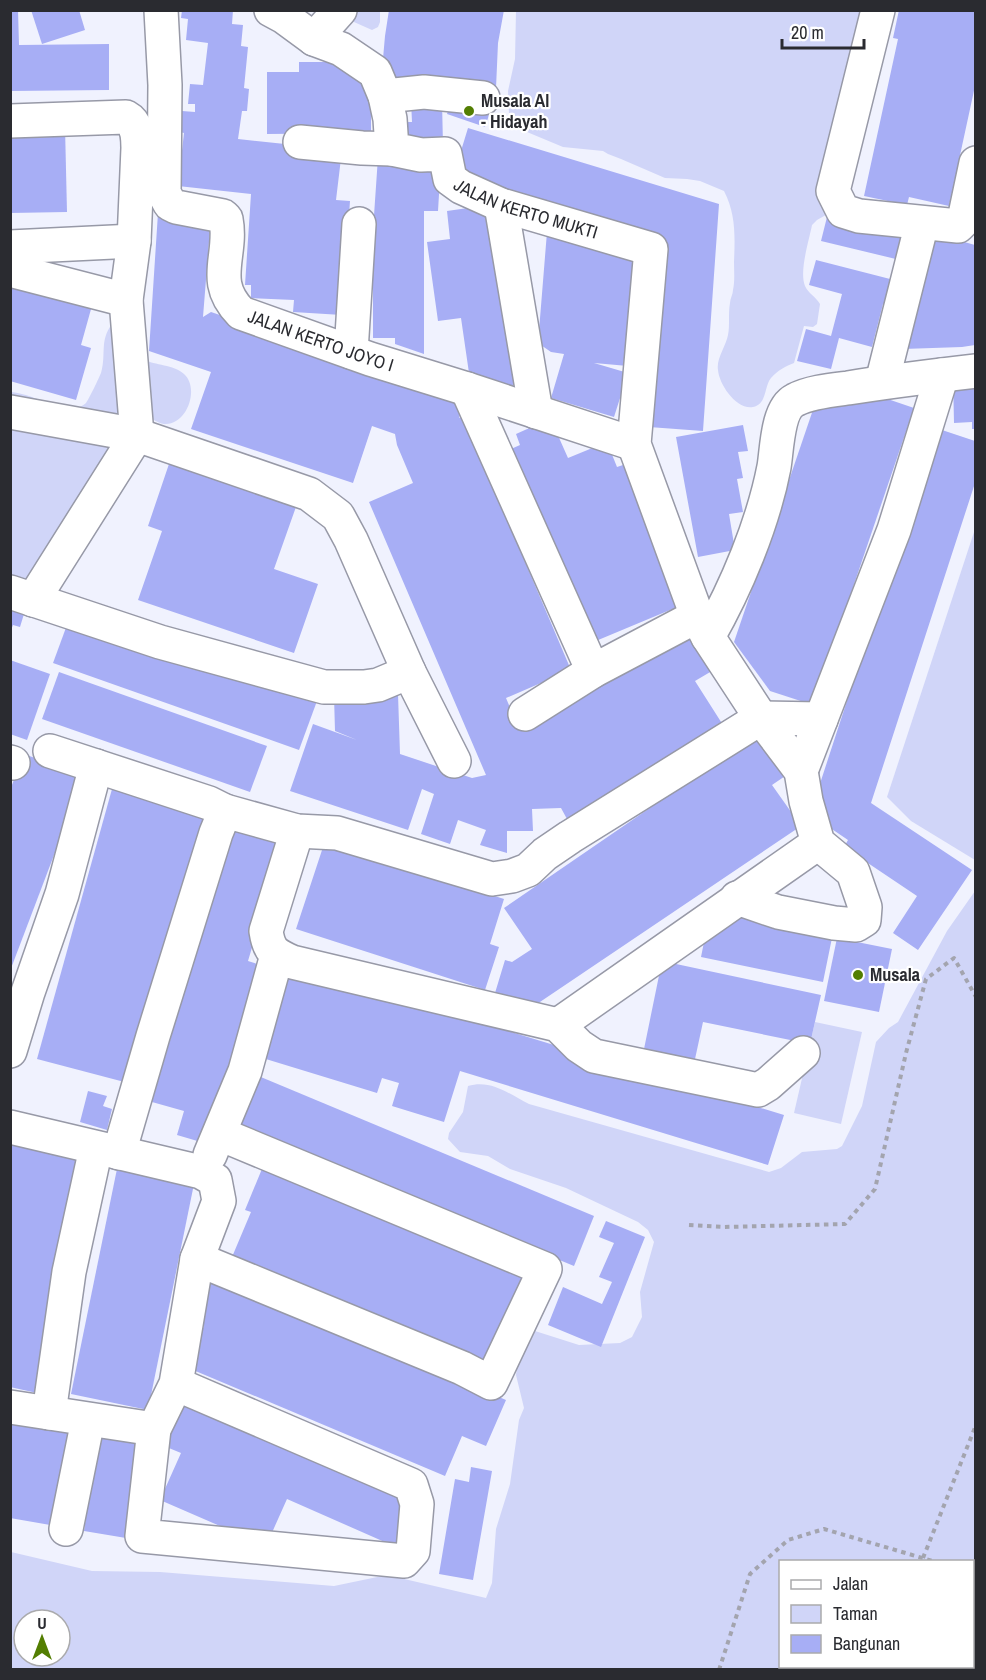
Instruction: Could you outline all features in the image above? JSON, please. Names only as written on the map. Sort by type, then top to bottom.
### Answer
[{"type":"street","name":"JALAN KERTO JOYO I","points":[[161,10],[165,85],[164,193],[170,204],[176,207],[223,216],[226,219],[223,281],[231,303],[241,313],[351,352],[634,444]]},
{"type":"street","points":[[271,10],[314,39],[341,49],[375,72],[385,96],[390,119],[392,149],[300,142]]},
{"type":"street","points":[[314,39],[340,10]]},
{"type":"street","points":[[878,10],[832,191],[843,211],[859,216],[958,226],[964,220],[975,164]]},
{"type":"street","points":[[385,96],[424,92],[483,98]]},
{"type":"street","points":[[10,121],[118,116],[130,119],[138,134],[134,241],[126,300],[137,435],[22,596],[160,642],[324,687],[378,685],[409,672]]},
{"type":"street","name":"JALAN KERTO MUKTI","points":[[392,149],[421,155],[445,154],[450,179],[461,187],[501,205],[651,249],[634,444]]},
{"type":"street","points":[[501,205],[536,412]]},
{"type":"street","points":[[882,382],[922,223]]},
{"type":"street","points":[[351,352],[359,224]]},
{"type":"street","points":[[10,247],[134,241]]},
{"type":"street","points":[[10,270],[126,300]]},
{"type":"street","points":[[525,714],[593,671],[702,627],[725,607],[764,509],[784,412],[795,399],[882,382],[975,371]]},
{"type":"street","points":[[801,771],[894,530],[942,375]]},
{"type":"street","points":[[467,388],[593,671]]},
{"type":"street","points":[[10,412],[137,435],[309,494],[338,516],[351,540],[409,672],[454,761]]},
{"type":"street","points":[[634,444],[702,627],[761,718],[801,771],[806,801],[818,843],[854,872],[865,908],[864,920],[856,925],[834,923],[778,912],[737,898]]},
{"type":"street","points":[[50,751],[209,803],[225,811],[297,831],[337,833],[492,879],[512,876],[528,870],[545,854],[570,837],[761,718],[821,718]]},
{"type":"street","points":[[10,1050],[19,990],[62,894],[96,766]]},
{"type":"street","points":[[49,1413],[69,1272],[108,1150],[157,1024],[216,833],[225,811]]},
{"type":"street","points":[[297,831],[266,931],[268,946],[277,955],[292,962],[558,1025],[579,1046],[594,1056],[758,1090],[803,1053]]},
{"type":"street","points":[[558,1025],[818,843]]},
{"type":"street","points":[[201,1172],[220,1134],[245,1071],[277,955]]},
{"type":"street","points":[[10,1127],[201,1172],[215,1180],[219,1200],[197,1259],[176,1384],[154,1429],[142,1536],[404,1561],[412,1551],[417,1504],[411,1485],[176,1384]]},
{"type":"street","points":[[197,1259],[462,1368],[491,1383],[545,1269],[220,1134]]},
{"type":"street","points":[[10,1407],[154,1429]]},
{"type":"street","points":[[66,1529],[88,1420]]},
{"type":"path","points":[[689,1225],[723,1227],[845,1224],[875,1189],[906,1053],[926,979],[954,958],[975,997]]},
{"type":"path","points":[[923,1558],[975,1425]]},
{"type":"path","points":[[718,1670],[750,1574],[788,1540],[824,1529],[930,1560]]},
{"type":"green space","points":[[347,11],[380,11],[378,27],[372,30],[354,22]]},
{"type":"green space","points":[[516,11],[863,11],[833,211],[812,225],[804,264],[805,286],[820,304],[817,324],[813,327],[804,326],[794,363],[771,378],[758,406],[747,407],[735,400],[725,389],[718,370],[718,361],[728,335],[729,307],[734,280],[734,226],[731,208],[724,191],[700,181],[665,178],[603,151],[563,147],[517,127],[509,114],[508,91],[515,59]]},
{"type":"green space","points":[[115,320],[143,359],[175,368],[184,374],[191,388],[189,405],[185,413],[172,423],[164,424],[147,415],[119,436],[40,586],[11,590],[11,392],[66,407],[76,408],[86,403],[101,373],[106,334]]},
{"type":"green space","points":[[975,529],[975,860],[911,821],[887,797]]},
{"type":"green space","points":[[975,891],[975,1600],[974,1604],[974,1560],[779,1560],[779,1668],[948,1669],[11,1670],[11,1552],[92,1571],[160,1572],[334,1586],[387,1575],[486,1598],[492,1583],[496,1529],[510,1484],[519,1420],[524,1408],[516,1375],[519,1351],[535,1331],[579,1345],[620,1343],[632,1337],[642,1317],[640,1292],[654,1242],[648,1230],[638,1222],[566,1188],[510,1169],[488,1156],[460,1152],[448,1139],[449,1133],[463,1112],[468,1086],[484,1084],[492,1086],[529,1104],[769,1172],[781,1168],[802,1152],[837,1149],[842,1146],[862,1106],[876,1042],[898,1022],[947,931]]},
{"type":"green space","points":[[815,1022],[862,1032],[841,1124],[794,1113]]},
{"type":"building","points":[[10,10],[18,10],[19,45],[109,44],[109,90],[10,91]]},
{"type":"building","points":[[31,10],[79,10],[85,30],[42,44]]},
{"type":"building","points":[[182,10],[233,10],[232,24],[243,25],[241,46],[248,47],[244,88],[249,89],[247,111],[242,111],[238,139],[342,150],[336,200],[350,201],[342,315],[293,312],[294,300],[251,298],[251,285],[245,285],[251,194],[178,186],[184,133],[180,132],[182,111],[195,112],[195,104],[188,104],[190,84],[203,85],[208,43],[186,40],[188,19],[181,18]]},
{"type":"building","points":[[389,10],[504,10],[498,43],[496,88],[397,82],[382,70]]},
{"type":"building","points":[[899,10],[975,11],[975,86],[949,206],[909,197],[907,205],[864,196],[898,39],[893,38]]},
{"type":"building","points":[[299,62],[358,62],[371,74],[371,133],[267,134],[267,72],[299,72]]},
{"type":"building","name":"Musala Al - Hidayah","points":[[453,96],[491,109],[485,127],[447,114]]},
{"type":"building","points":[[411,101],[442,101],[443,146],[398,148],[398,122],[412,122]]},
{"type":"building","points":[[65,127],[67,212],[10,213],[10,128]]},
{"type":"building","points":[[468,128],[719,204],[703,431],[649,427],[660,273],[453,177]]},
{"type":"building","points":[[378,157],[441,161],[438,211],[424,211],[424,354],[395,344],[395,338],[373,338],[373,230]]},
{"type":"building","points":[[496,204],[521,384],[496,387],[469,373],[461,318],[438,321],[427,242],[450,239],[447,211]]},
{"type":"building","points":[[158,213],[211,217],[203,317],[211,312],[466,398],[459,418],[463,416],[571,670],[506,698],[519,729],[696,622],[722,665],[695,681],[723,725],[567,819],[561,808],[532,809],[533,831],[507,831],[507,853],[480,845],[486,830],[458,820],[450,844],[421,834],[434,794],[422,789],[408,830],[290,791],[313,724],[357,740],[335,731],[334,696],[398,694],[400,754],[472,778],[486,775],[369,502],[413,483],[397,445],[395,434],[372,426],[353,483],[191,429],[211,372],[149,351]]},
{"type":"building","points":[[827,217],[905,236],[900,260],[821,241]]},
{"type":"building","points":[[547,232],[636,259],[628,366],[594,363],[628,373],[614,417],[551,398],[564,354],[551,352],[538,343]]},
{"type":"building","points":[[936,234],[975,245],[975,345],[903,349]]},
{"type":"building","points":[[816,260],[894,280],[888,305],[883,304],[872,347],[839,338],[831,369],[797,361],[806,329],[831,336],[842,294],[809,285]]},
{"type":"building","points":[[10,279],[93,302],[81,345],[91,348],[76,400],[10,381]]},
{"type":"building","points":[[953,377],[975,377],[975,429],[972,429],[972,422],[954,423]]},
{"type":"building","points":[[870,393],[914,408],[813,705],[770,691],[734,642],[818,395]]},
{"type":"building","points":[[545,421],[556,431],[568,458],[607,442],[617,467],[623,465],[682,605],[591,643],[511,449],[520,445],[516,434]]},
{"type":"building","points":[[743,425],[748,451],[738,452],[743,478],[737,479],[743,512],[729,514],[735,550],[698,557],[676,437]]},
{"type":"building","points":[[936,428],[975,441],[975,483],[871,803],[972,870],[918,950],[893,933],[917,896],[844,847],[848,840],[817,819],[814,802]]},
{"type":"building","points":[[170,461],[297,504],[274,569],[318,584],[294,653],[138,600],[162,531],[148,526]]},
{"type":"building","points":[[10,600],[27,604],[20,627],[13,625],[11,630]]},
{"type":"building","points":[[71,614],[317,701],[299,750],[53,663]]},
{"type":"building","points":[[10,660],[50,674],[27,740],[10,734]]},
{"type":"building","points":[[59,672],[267,746],[250,792],[42,719]]},
{"type":"building","points":[[765,729],[794,770],[772,785],[801,826],[534,1006],[495,993],[505,960],[512,962],[532,949],[504,908]]},
{"type":"building","points":[[24,754],[84,776],[10,971],[10,790]]},
{"type":"building","points":[[112,789],[206,814],[132,1084],[37,1059]]},
{"type":"building","points":[[233,824],[284,839],[248,961],[264,966],[211,1145],[177,1135],[184,1111],[152,1102]]},
{"type":"building","points":[[325,841],[504,899],[490,944],[499,947],[485,990],[296,929]]},
{"type":"building","points":[[733,912],[833,933],[823,982],[701,957],[708,922],[729,926]]},
{"type":"building","name":"Musala","points":[[837,938],[892,949],[879,1012],[824,1001]]},
{"type":"building","points":[[662,961],[821,995],[810,1044],[703,1022],[695,1059],[644,1049]]},
{"type":"building","points":[[285,963],[784,1115],[768,1165],[460,1071],[444,1122],[392,1106],[399,1083],[382,1078],[377,1093],[256,1056]]},
{"type":"building","points":[[256,1075],[594,1216],[574,1266],[234,1125]]},
{"type":"building","points":[[88,1091],[107,1096],[103,1106],[112,1109],[107,1130],[80,1122]]},
{"type":"building","points":[[10,1139],[86,1154],[37,1393],[10,1387]]},
{"type":"building","points":[[118,1164],[195,1179],[148,1410],[71,1394]]},
{"type":"building","points":[[264,1164],[524,1272],[486,1362],[232,1257],[251,1212],[245,1210]]},
{"type":"building","points":[[606,1221],[645,1237],[601,1347],[548,1325],[563,1287],[602,1304],[612,1282],[599,1277],[614,1243],[599,1237]]},
{"type":"building","points":[[214,1276],[506,1400],[486,1446],[462,1436],[445,1476],[186,1367],[204,1326],[194,1322]]},
{"type":"building","points":[[183,1403],[415,1504],[396,1547],[287,1499],[266,1546],[160,1500],[181,1453],[164,1446]]},
{"type":"building","points":[[10,1417],[74,1429],[56,1526],[10,1518]]},
{"type":"building","points":[[98,1434],[141,1440],[126,1538],[84,1531]]},
{"type":"building","points":[[471,1467],[492,1471],[473,1580],[439,1574],[455,1479],[469,1482]]},
{"type":"place","name":"Musala Al - Hidayah","points":[[469,111]]},
{"type":"place","name":"Musala","points":[[858,975]]}]
